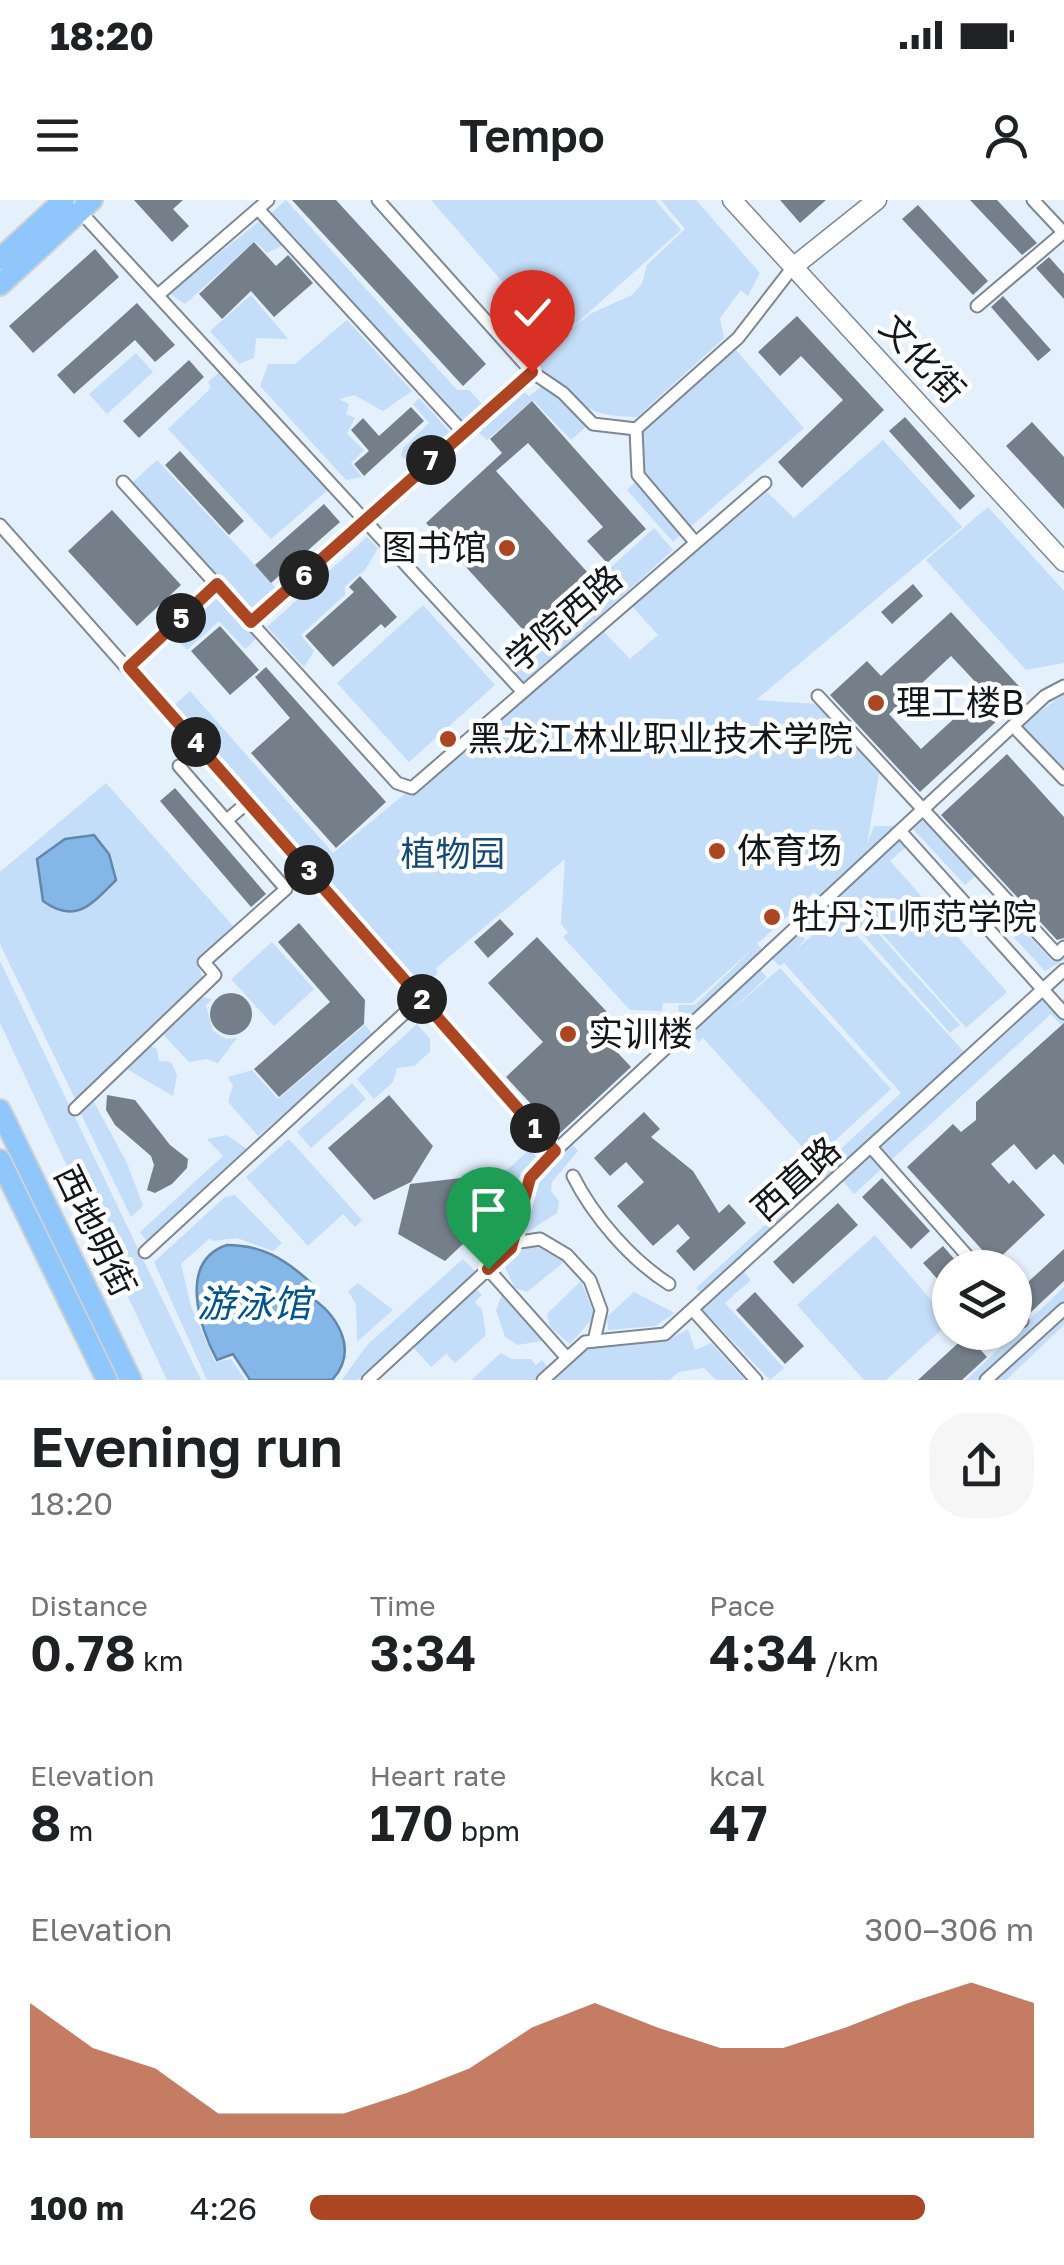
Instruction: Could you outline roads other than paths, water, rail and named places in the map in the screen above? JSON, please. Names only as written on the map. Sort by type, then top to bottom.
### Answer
[{"type":"highway","points":[[0,260],[77,203]]},
{"type":"highway","points":[[0,285],[77,203]]},
{"type":"highway","name":"西地明街","points":[[0,1110],[131,1380]]},
{"type":"highway","name":"西地明街","points":[[0,1160],[107,1380]]},
{"type":"street","points":[[158,294],[268,200]]},
{"type":"street","points":[[378,200],[532,372],[563,393],[593,424],[636,429],[738,338],[793,267],[877,200]]},
{"type":"street","name":"文化街","points":[[732,200],[1064,562]]},
{"type":"street","points":[[978,306],[1064,232],[1033,200]]},
{"type":"street","points":[[77,203],[522,691]]},
{"type":"street","points":[[258,209],[463,432]]},
{"type":"street","points":[[123,482],[251,622],[532,372]]},
{"type":"street","points":[[636,429],[638,475],[695,542]]},
{"type":"street","name":"学院西路","points":[[251,622],[397,783],[412,788],[765,482]]},
{"type":"street","points":[[0,525],[555,1151]]},
{"type":"street","points":[[129,667],[217,584]]},
{"type":"street","points":[[368,1380],[512,1243],[530,1178],[555,1151],[1045,696],[1064,686]]},
{"type":"street","points":[[818,696],[1057,954],[1064,948]]},
{"type":"street","points":[[1013,726],[1064,779]]},
{"type":"street","points":[[75,1109],[215,974],[204,962],[286,889],[179,766]]},
{"type":"street","points":[[227,820],[248,802]]},
{"type":"street","points":[[900,831],[1064,1014]]},
{"type":"street","name":"西直路","points":[[592,1338],[665,1334],[1064,970]]},
{"type":"street","points":[[145,1252],[421,998]]},
{"type":"street","points":[[871,1147],[962,1250]]},
{"type":"street","points":[[573,1176],[584,1198],[648,1270],[669,1284]]},
{"type":"street","points":[[512,1243],[540,1239],[567,1255],[598,1296],[601,1310],[592,1338],[543,1380]]},
{"type":"street","points":[[488,1269],[567,1358]]},
{"type":"street","points":[[986,1380],[1064,1309]]},
{"type":"street","points":[[693,1310],[756,1380]]},
{"type":"water","points":[[94,835],[109,854],[116,880],[83,909],[65,911],[43,901],[37,859],[65,839]]},
{"type":"water","name":"游泳馆","points":[[227,1245],[272,1255],[310,1282],[307,1295],[328,1312],[344,1345],[344,1357],[332,1380],[250,1380],[233,1354],[217,1360],[199,1313],[198,1280],[202,1265],[212,1253]]},
{"type":"place","name":"图书馆","points":[[507,548]]},
{"type":"place","name":"理工楼B","points":[[876,703]]},
{"type":"place","name":"黑龙江林业职业技术学院","points":[[448,739]]},
{"type":"place","name":"体育场","points":[[717,851]]},
{"type":"place","name":"牡丹江师范学院","points":[[772,917]]},
{"type":"place","name":"实训楼","points":[[568,1034]]},
{"type":"park label","name":"植物园","points":[[453,854]]}]
